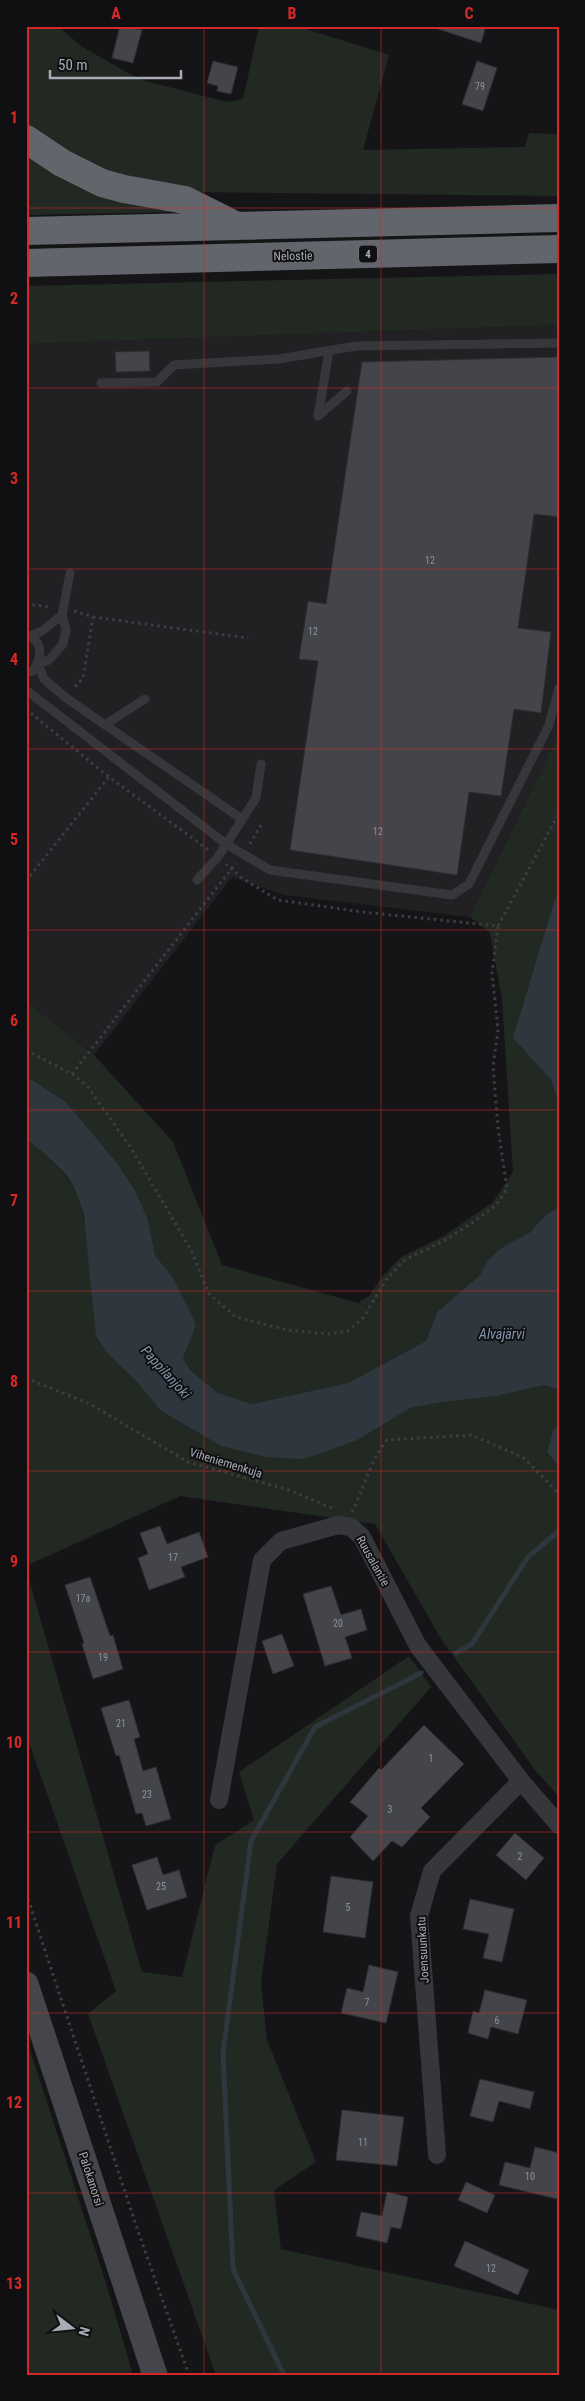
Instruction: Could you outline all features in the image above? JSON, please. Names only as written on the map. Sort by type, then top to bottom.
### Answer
[{"type":"highway","points":[[26,139],[62,164],[102,182],[124,189],[185,200],[234,225]]},
{"type":"highway","name":"Nelostie","points":[[26,263],[559,218]]},
{"type":"highway","name":"Nelostie","points":[[26,230],[234,225],[316,240],[559,249]]},
{"type":"main road","name":"Palokanorsi","points":[[26,1984],[156,2375]]},
{"type":"street","name":"Ruusalantie","points":[[219,1800],[262,1560],[281,1541],[338,1525],[351,1527],[362,1536],[418,1646],[521,1782],[559,1825]]},
{"type":"street","name":"Joensuunkatu","points":[[438,2155],[420,1916],[432,1871],[521,1782]]},
{"type":"lane","points":[[102,383],[156,382],[174,365],[279,359],[356,346],[559,343]]},
{"type":"lane","points":[[329,351],[318,416],[347,391]]},
{"type":"lane","points":[[38,664],[49,660],[63,644],[66,630],[62,615],[70,573]]},
{"type":"lane","points":[[26,672],[33,670],[41,656],[40,648],[28,636],[42,631],[62,615]]},
{"type":"lane","points":[[38,664],[44,679],[66,698],[242,819]]},
{"type":"lane","points":[[26,690],[226,844],[270,870],[452,895],[469,884],[550,725],[559,688]]},
{"type":"lane","points":[[106,724],[145,699]]},
{"type":"lane","points":[[197,880],[218,857],[256,798],[261,764]]},
{"type":"path","points":[[94,616],[248,638]]},
{"type":"path","points":[[26,709],[108,777],[232,869],[278,900],[363,912],[498,926]]},
{"type":"path","points":[[26,881],[108,777]]},
{"type":"path","points":[[26,1050],[72,1074],[87,1086],[130,1148],[191,1250],[210,1294],[236,1317],[288,1330],[328,1334],[348,1331],[363,1318],[386,1280],[403,1262],[447,1239],[472,1223],[496,1205],[507,1189],[498,1128],[493,1066],[498,1030],[492,973],[498,926],[559,813]]},
{"type":"path","points":[[72,1074],[232,869],[255,838],[262,823]]},
{"type":"path","name":"Viheniemenkuja","points":[[26,1378],[90,1404],[188,1462],[289,1490],[341,1512]]},
{"type":"path","points":[[349,1517],[361,1494],[377,1452],[387,1440],[472,1435],[524,1458],[559,1494]]},
{"type":"path","points":[[26,1893],[138,2231],[189,2375]]},
{"type":"shaded area","points":[[26,26],[58,26],[81,46],[138,79],[227,102],[243,99],[259,26],[296,26],[389,55],[363,150],[525,147],[529,133],[559,134],[559,196],[189,192],[126,181],[68,156],[26,124]]},
{"type":"shaded area","points":[[26,149],[172,212],[26,215]]},
{"type":"shaded area","points":[[559,274],[559,325],[26,344],[26,286]]},
{"type":"shaded area","points":[[559,325],[559,733],[470,917],[284,895],[232,877],[94,1055],[26,1001],[26,344]]},
{"type":"shaded area","points":[[559,733],[559,939],[513,1038],[551,1080],[559,1105],[559,1207],[546,1215],[529,1233],[504,1246],[488,1260],[480,1275],[437,1312],[426,1341],[348,1383],[252,1404],[218,1393],[190,1370],[183,1358],[195,1325],[174,1279],[155,1255],[148,1220],[136,1192],[117,1163],[66,1102],[26,1076],[26,1001],[94,1055],[173,1142],[222,1265],[358,1303],[369,1296],[381,1278],[401,1257],[444,1236],[493,1202],[513,1172],[502,1000],[490,933],[470,917]]},
{"type":"shaded area","points":[[26,1139],[54,1160],[80,1197],[109,1355],[137,1382],[161,1411],[221,1446],[383,1422],[410,1408],[442,1402],[497,1396],[544,1385],[559,1390],[559,1423],[553,1431],[547,1452],[559,1467],[559,1797],[535,1770],[441,1639],[375,1524],[180,1496],[26,1566]]},
{"type":"shaded area","points":[[26,1569],[142,1972],[182,1977],[215,1845],[254,1820],[239,1772],[409,1656],[431,1687],[277,1864],[261,1983],[267,2040],[316,2162],[274,2190],[281,2249],[559,2310],[559,2375],[216,2375],[88,2014],[116,1991],[31,1748],[26,1746]]},
{"type":"shaded area","points":[[26,2038],[106,2283],[133,2375],[26,2375]]},
{"type":"water","points":[[559,892],[559,1105],[551,1080],[513,1038],[555,899]]},
{"type":"water","points":[[26,1076],[66,1102],[117,1163],[136,1192],[148,1220],[155,1255],[174,1279],[196,1325],[183,1358],[190,1370],[218,1393],[252,1404],[348,1383],[426,1341],[437,1312],[480,1275],[488,1260],[504,1246],[529,1233],[546,1215],[559,1207],[559,1390],[544,1385],[497,1396],[442,1402],[410,1408],[357,1440],[304,1459],[266,1457],[221,1446],[161,1411],[137,1382],[109,1355],[96,1336],[84,1216],[76,1191],[70,1181],[55,1163],[26,1139]]},
{"type":"water","points":[[559,1423],[559,1467],[547,1452],[553,1431]]},
{"type":"building","points":[[120,26],[142,30],[133,63],[112,58]]},
{"type":"building","points":[[438,26],[486,26],[481,43],[438,29]]},
{"type":"building","points":[[213,61],[238,67],[231,94],[217,91],[218,86],[207,83]]},
{"type":"building","points":[[477,61],[497,68],[483,111],[462,104]]},
{"type":"building","points":[[149,351],[150,371],[116,372],[115,352]]},
{"type":"building","points":[[559,357],[559,517],[534,514],[518,628],[551,632],[541,713],[514,709],[501,796],[469,792],[457,875],[290,850],[318,661],[299,659],[308,601],[326,604],[362,362]]},
{"type":"building","points":[[160,1526],[167,1544],[199,1532],[208,1557],[181,1567],[185,1577],[149,1590],[138,1558],[148,1554],[140,1533]]},
{"type":"building","points":[[90,1577],[110,1636],[113,1635],[123,1669],[93,1679],[82,1644],[84,1643],[65,1585]]},
{"type":"building","points":[[331,1586],[341,1615],[361,1609],[367,1630],[345,1637],[352,1658],[325,1666],[303,1594]]},
{"type":"building","points":[[282,1634],[294,1666],[273,1674],[262,1641]]},
{"type":"building","points":[[129,1700],[140,1737],[134,1739],[143,1771],[156,1767],[171,1819],[146,1826],[142,1813],[136,1814],[119,1755],[116,1756],[101,1708]]},
{"type":"building","points":[[424,1725],[464,1764],[421,1808],[430,1817],[402,1847],[392,1841],[373,1861],[350,1837],[368,1816],[350,1802],[379,1768],[381,1770]]},
{"type":"building","points":[[515,1833],[544,1858],[526,1880],[496,1855]]},
{"type":"building","points":[[157,1857],[163,1875],[179,1870],[187,1897],[147,1910],[132,1865]]},
{"type":"building","points":[[331,1876],[373,1882],[365,1938],[323,1932]]},
{"type":"building","points":[[470,1899],[514,1909],[502,1962],[483,1958],[489,1934],[463,1929]]},
{"type":"building","points":[[369,1965],[398,1972],[386,2023],[341,2013],[347,1988],[363,1992]]},
{"type":"building","points":[[485,1990],[527,2000],[518,2034],[491,2027],[488,2039],[468,2033],[473,2011],[479,2013]]},
{"type":"building","points":[[480,2079],[534,2092],[530,2109],[499,2101],[493,2122],[470,2116]]},
{"type":"building","points":[[342,2110],[404,2117],[397,2166],[336,2160]]},
{"type":"building","points":[[535,2147],[559,2153],[559,2190],[557,2199],[499,2185],[505,2162],[530,2168]]},
{"type":"building","points":[[466,2182],[495,2195],[487,2213],[458,2200]]},
{"type":"building","points":[[387,2192],[408,2197],[401,2229],[391,2227],[387,2243],[356,2236],[361,2212],[382,2216]]},
{"type":"building","points":[[465,2241],[529,2270],[518,2295],[454,2266]]},
{"type":"waterway","points":[[456,1653],[472,1644],[528,1557],[559,1531]]},
{"type":"waterway","points":[[284,2375],[233,2269],[223,2053],[251,1841],[315,1727],[421,1673]]},
{"type":"water label","name":"Alvajärvi","points":[[502,1334]]},
{"type":"water label","name":"Pappilanjoki","points":[[166,1372]]}]
